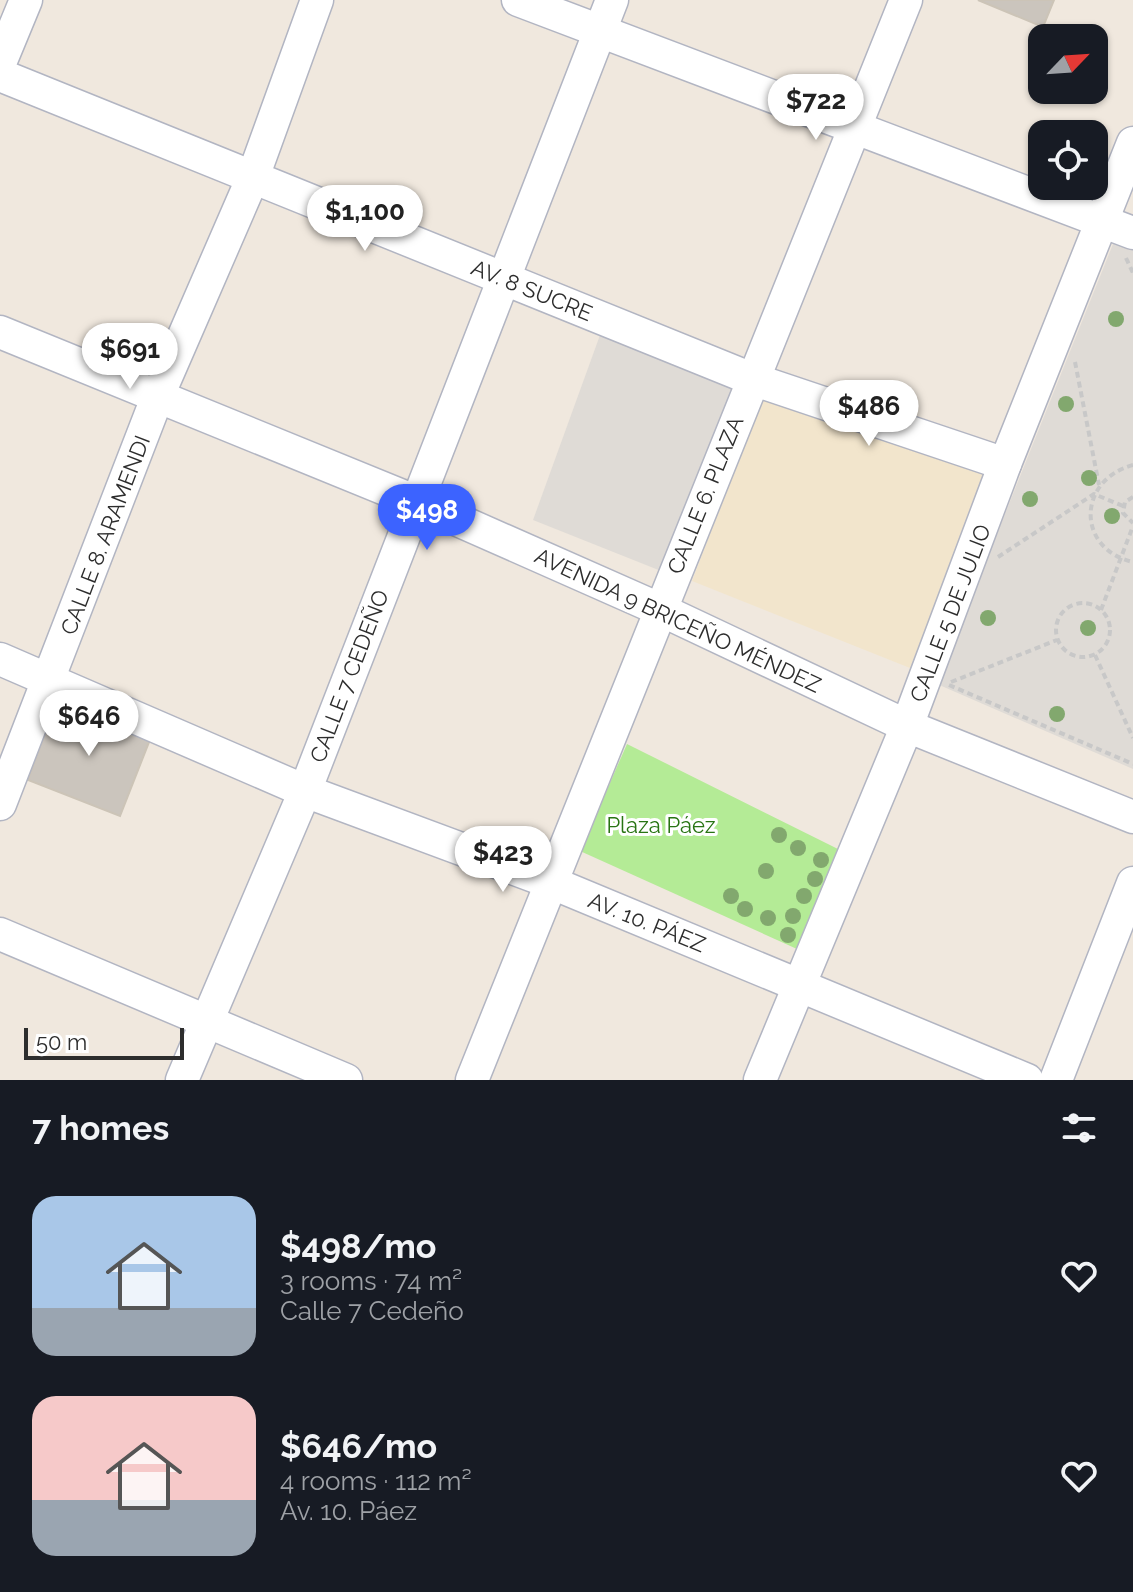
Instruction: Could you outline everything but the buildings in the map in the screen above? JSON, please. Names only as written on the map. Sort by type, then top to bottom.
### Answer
[{"type":"street","points":[[0,63],[26,0]]},
{"type":"street","name":"CALLE 8. ARAMENDI","points":[[0,804],[157,398],[253,177],[317,0]]},
{"type":"street","points":[[518,0],[1133,233]]},
{"type":"street","name":"CALLE 7 CEDEÑO","points":[[182,1080],[305,791],[612,0]]},
{"type":"street","name":"CALLE 6. PLAZA","points":[[472,1080],[906,0]]},
{"type":"street","name":"AV. 8 SUCRE","points":[[0,75],[752,379],[1005,464]]},
{"type":"street","name":"CALLE 5 DE JULIO","points":[[760,1080],[907,726],[1005,464],[1133,143]]},
{"type":"street","name":"AVENIDA 9 BRICEÑO MÉNDEZ","points":[[0,332],[417,502],[659,609],[907,726],[1133,817]]},
{"type":"street","name":"AV. 10. PÁEZ","points":[[0,659],[305,791],[550,882],[1027,1080]]},
{"type":"street","points":[[1056,1080],[1133,883]]},
{"type":"street","points":[[0,934],[346,1080]]},
{"type":"path","points":[[1068,368],[1074,354],[1099,485]]},
{"type":"path","points":[[1133,465],[1119,469],[1099,485],[1094,494],[1091,518],[1093,530],[1109,552],[1121,560],[1133,562]]},
{"type":"path","points":[[1094,494],[1123,506]]},
{"type":"path","points":[[996,548],[991,562],[1094,494]]},
{"type":"path","points":[[1123,506],[1133,497]]},
{"type":"path","points":[[1101,610],[1133,524],[1125,519],[1123,506]]},
{"type":"path","points":[[1085,603],[1101,610],[1109,623],[1107,643],[1095,655],[1074,656],[1064,651],[1055,630],[1058,619],[1068,607],[1085,603]]},
{"type":"path","points":[[947,684],[1057,640]]},
{"type":"path","points":[[1095,655],[1133,738]]},
{"type":"path","points":[[947,684],[951,670]]},
{"type":"path","points":[[947,684],[1133,764]]},
{"type":"shaded area","points":[[1119,229],[1133,234],[1133,769],[937,684]]},
{"type":"shaded area","points":[[604,324],[736,383],[661,571],[533,520]]},
{"type":"shaded area","points":[[769,380],[993,456],[910,668],[692,581]]},
{"type":"green space","name":"Plaza Páez","points":[[627,744],[842,851],[797,949],[580,851]]}]
